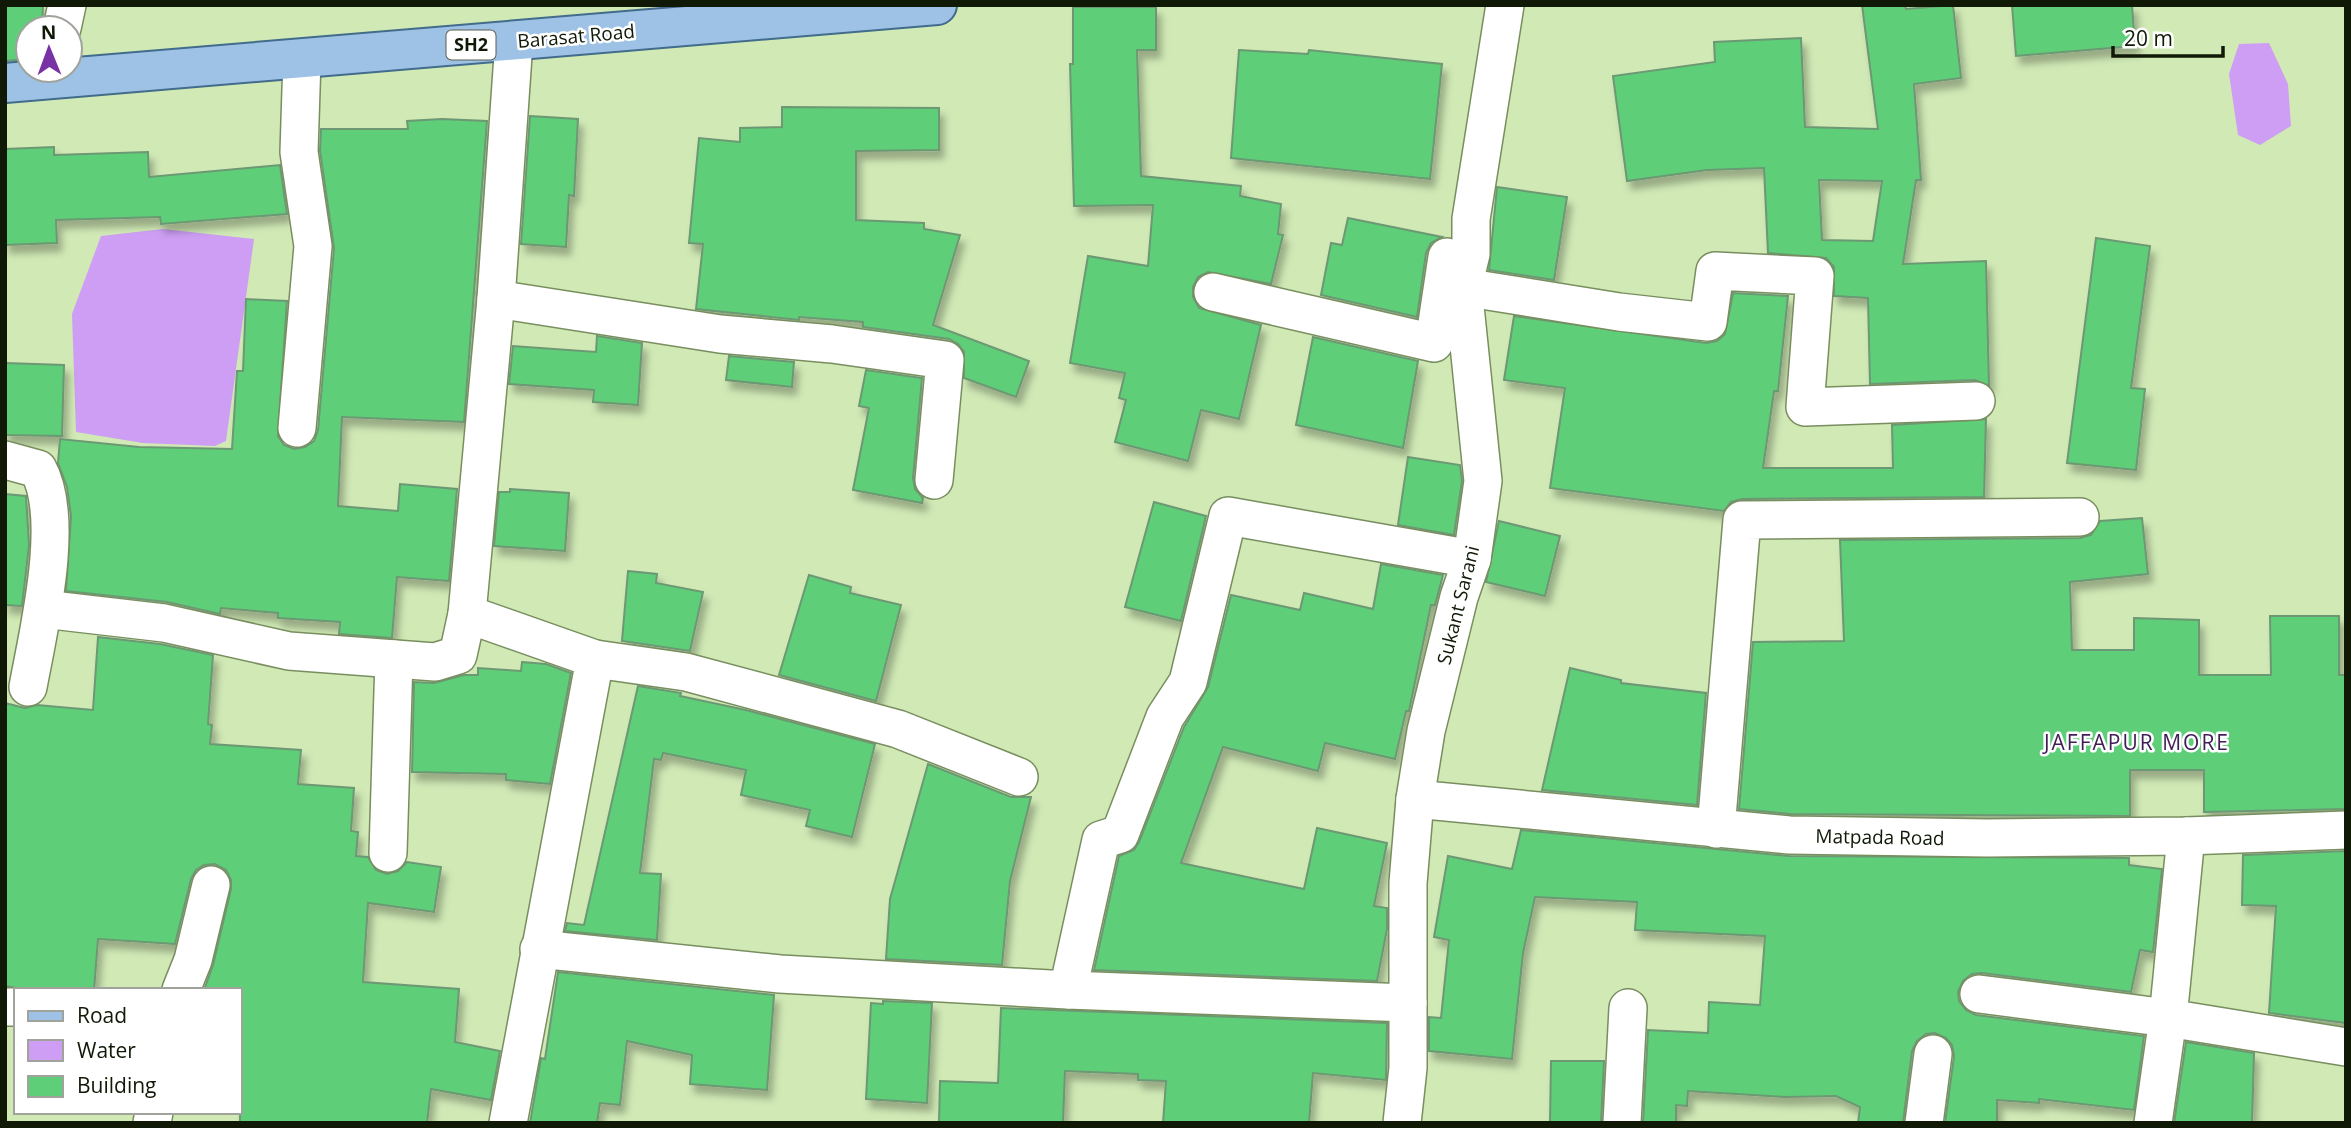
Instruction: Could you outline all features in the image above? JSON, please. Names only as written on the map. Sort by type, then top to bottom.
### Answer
[{"type":"main road","name":"Barasat Road","points":[[84,74],[302,60],[514,41],[711,15],[937,5]]},
{"type":"street","name":"Sukant Sarani","points":[[1402,1123],[1408,1068],[1408,883],[1415,799],[1426,731],[1459,597],[1472,559],[1483,481],[1467,270],[1471,219],[1505,5]]},
{"type":"street","points":[[43,609],[164,623],[289,651],[435,662],[458,655],[467,614],[496,299],[514,41]]},
{"type":"street","points":[[298,428],[313,246],[299,152],[302,60]]},
{"type":"street","points":[[1213,292],[1434,343],[1447,253],[1467,270],[1619,312],[1708,322],[1715,271],[1815,276],[1805,407],[1976,401]]},
{"type":"street","points":[[496,299],[720,334],[832,344],[945,360],[934,480]]},
{"type":"street","points":[[5,460],[38,468],[43,477],[47,497],[49,572],[28,687]]},
{"type":"street","points":[[1068,990],[1101,840],[1120,834],[1165,717],[1188,682],[1228,516],[1472,559]]},
{"type":"street","points":[[1716,829],[1742,520],[2080,517]]},
{"type":"street","points":[[467,614],[595,659],[686,672],[898,729],[1019,777]]},
{"type":"street","points":[[388,853],[394,659]]},
{"type":"street","points":[[508,1123],[595,659]]},
{"type":"street","name":"Matpada Road","points":[[1415,799],[1789,835],[1948,838],[2186,836],[2346,830]]},
{"type":"street","points":[[2153,1123],[2168,1018],[2186,836]]},
{"type":"street","points":[[182,988],[193,960],[211,885]]},
{"type":"street","points":[[539,949],[780,974],[1068,990],[1408,1003]]},
{"type":"street","points":[[1979,994],[2168,1018],[2346,1047]]},
{"type":"street","points":[[1622,1123],[1628,1008]]},
{"type":"street","points":[[1924,1123],[1933,1054]]},
{"type":"water","points":[[2269,43],[2288,84],[2291,126],[2260,145],[2238,135],[2229,74],[2239,44]]},
{"type":"water","points":[[163,229],[254,239],[226,441],[215,446],[143,443],[76,432],[72,314],[101,236]]},
{"type":"building","points":[[5,5],[43,5],[43,14],[14,14],[14,60],[5,61]]},
{"type":"building","points":[[1862,5],[1905,5],[1906,9],[1953,5],[1961,78],[1914,84],[1921,180],[1916,180],[1903,264],[1986,261],[1989,386],[1975,380],[1870,384],[1868,298],[1834,296],[1834,267],[1826,258],[1768,253],[1764,168],[1707,170],[1627,181],[1613,76],[1715,62],[1714,42],[1801,38],[1805,127],[1878,129]],"holes":[[[1819,180],[1882,181],[1873,241],[1822,240]]]},
{"type":"building","points":[[2012,5],[2132,5],[2135,46],[2016,56]]},
{"type":"building","points":[[1073,7],[1156,7],[1156,50],[1137,50],[1141,176],[1241,186],[1240,196],[1281,204],[1278,234],[1283,235],[1271,284],[1208,272],[1198,277],[1193,287],[1193,297],[1199,308],[1261,325],[1239,419],[1201,410],[1188,461],[1115,442],[1126,400],[1119,398],[1125,373],[1070,363],[1088,256],[1148,266],[1153,205],[1074,206],[1070,64],[1073,64]]},
{"type":"building","points":[[1239,50],[1308,54],[1309,50],[1442,64],[1430,179],[1231,158]]},
{"type":"building","points":[[782,107],[939,108],[939,150],[856,151],[856,220],[924,223],[924,229],[960,235],[933,325],[1029,361],[1016,397],[964,378],[964,352],[958,344],[949,339],[863,327],[863,322],[799,317],[799,320],[696,309],[703,244],[689,243],[699,138],[740,142],[740,128],[782,127]]},
{"type":"building","points":[[530,116],[578,119],[574,196],[569,195],[566,247],[521,244]]},
{"type":"building","points":[[407,121],[487,121],[464,422],[342,417],[338,506],[398,511],[400,484],[457,489],[449,581],[397,577],[392,638],[339,634],[340,622],[278,618],[278,613],[221,608],[220,614],[167,602],[66,591],[71,516],[67,487],[58,463],[60,439],[139,447],[232,449],[237,371],[243,371],[246,299],[287,301],[278,436],[284,445],[294,449],[305,447],[314,441],[318,430],[334,248],[320,151],[321,129],[408,129]]},
{"type":"building","points":[[54,147],[54,155],[148,152],[149,177],[280,165],[287,214],[161,224],[160,217],[56,220],[57,243],[5,245],[5,149]]},
{"type":"building","points":[[1497,187],[1567,197],[1554,280],[1489,270]]},
{"type":"building","points":[[1348,218],[1442,237],[1431,243],[1426,253],[1417,317],[1321,295],[1331,243],[1342,245]]},
{"type":"building","points":[[2096,238],[2150,246],[2131,388],[2145,389],[2136,470],[2067,463]]},
{"type":"building","points":[[1733,293],[1788,296],[1778,391],[1774,391],[1763,468],[1893,468],[1892,425],[1986,419],[1984,497],[1742,499],[1731,502],[1724,511],[1550,488],[1565,388],[1504,380],[1514,316],[1706,343],[1717,341],[1725,334]]},
{"type":"building","points":[[597,336],[642,343],[638,405],[593,402],[594,390],[509,384],[513,346],[596,352]]},
{"type":"building","points":[[1313,337],[1418,361],[1403,448],[1296,425]]},
{"type":"building","points":[[729,356],[794,362],[792,387],[726,380]]},
{"type":"building","points":[[5,363],[64,365],[62,436],[5,435]]},
{"type":"building","points":[[866,370],[922,378],[913,478],[915,489],[923,498],[922,503],[853,490],[869,408],[859,406]]},
{"type":"building","points":[[1408,457],[1460,465],[1462,481],[1454,535],[1398,525]]},
{"type":"building","points":[[510,489],[569,493],[565,551],[494,546],[499,492],[510,492]]},
{"type":"building","points":[[5,494],[26,496],[29,545],[22,606],[5,605]]},
{"type":"building","points":[[1154,502],[1206,516],[1181,621],[1125,607]]},
{"type":"building","points":[[2142,518],[2148,574],[2070,582],[2072,650],[2134,650],[2134,618],[2199,620],[2199,675],[2271,675],[2270,616],[2339,616],[2339,675],[2346,675],[2346,809],[2204,812],[2204,770],[2130,770],[2130,816],[1790,814],[1739,809],[1753,642],[1844,641],[1840,540],[2080,538],[2091,535],[2100,521]]},
{"type":"building","points":[[1499,521],[1560,536],[1545,596],[1486,582]]},
{"type":"building","points":[[1381,564],[1443,575],[1435,605],[1431,605],[1409,711],[1406,711],[1395,759],[1325,743],[1318,771],[1223,747],[1181,863],[1304,889],[1317,828],[1387,843],[1374,906],[1387,908],[1387,929],[1377,981],[1094,970],[1119,856],[1134,850],[1139,842],[1184,727],[1208,687],[1231,595],[1300,610],[1304,593],[1373,609]]},
{"type":"building","points":[[628,571],[657,574],[656,583],[703,592],[690,651],[622,641]]},
{"type":"building","points":[[809,575],[851,587],[850,593],[901,605],[876,701],[779,675]]},
{"type":"building","points":[[98,637],[160,644],[213,655],[208,724],[212,725],[210,744],[301,750],[298,784],[354,788],[351,831],[358,832],[356,856],[368,857],[376,870],[387,874],[398,871],[407,862],[441,867],[434,912],[368,903],[363,982],[459,989],[455,1042],[500,1051],[491,1100],[431,1089],[427,1123],[240,1123],[242,988],[205,988],[213,965],[231,889],[231,880],[226,870],[215,864],[204,865],[196,870],[191,879],[175,944],[98,939],[94,988],[5,986],[5,703],[25,708],[37,705],[93,710]]},
{"type":"building","points":[[522,662],[546,664],[571,673],[550,784],[506,780],[506,774],[412,772],[414,682],[434,683],[464,675],[478,675],[478,668],[521,671]]},
{"type":"building","points":[[1570,668],[1621,680],[1621,683],[1706,693],[1697,805],[1542,790]]},
{"type":"building","points":[[638,686],[681,693],[680,696],[746,710],[875,744],[852,837],[806,826],[810,810],[741,795],[746,770],[663,753],[661,760],[654,759],[640,873],[661,874],[657,940],[565,931],[567,923],[584,925]]},
{"type":"building","points":[[928,764],[1011,797],[1031,797],[1010,881],[1002,965],[886,959],[890,899]]},
{"type":"building","points":[[1521,830],[1789,856],[2129,858],[2129,865],[2162,869],[2153,952],[2140,950],[2131,992],[1982,973],[1972,974],[1963,981],[1958,992],[1959,1001],[1966,1010],[1976,1015],[2144,1036],[2134,1110],[2039,1099],[2039,1103],[1997,1100],[1997,1123],[1945,1123],[1954,1056],[1952,1045],[1946,1038],[1935,1033],[1926,1034],[1917,1041],[1912,1051],[1903,1123],[1858,1123],[1860,1107],[1836,1096],[1785,1097],[1688,1091],[1687,1106],[1676,1105],[1676,1123],[1643,1123],[1648,1030],[1708,1033],[1709,1002],[1760,1005],[1765,936],[1635,930],[1637,902],[1535,897],[1523,953],[1512,1059],[1429,1051],[1429,1017],[1441,1018],[1449,940],[1434,937],[1448,856],[1512,869]]},
{"type":"building","points":[[2346,851],[2346,1023],[2269,1013],[2276,906],[2242,905],[2243,855]]},
{"type":"building","points":[[558,972],[774,995],[767,1090],[690,1084],[692,1055],[627,1041],[620,1105],[600,1103],[597,1123],[530,1123],[541,1058],[545,1059]]},
{"type":"building","points":[[883,1001],[932,1003],[927,1103],[866,1099],[871,1003],[883,1004]]},
{"type":"building","points":[[1001,1008],[1387,1023],[1386,1080],[1313,1073],[1309,1123],[1163,1123],[1166,1081],[1138,1080],[1138,1074],[1065,1071],[1063,1123],[939,1123],[940,1081],[998,1083]]},
{"type":"building","points":[[2186,1042],[2254,1053],[2252,1123],[2174,1123]]},
{"type":"building","points":[[1551,1061],[1604,1061],[1601,1123],[1550,1123]]},
{"type":"district","name":"JAFFAPUR MORE","points":[[2137,743]]}]
